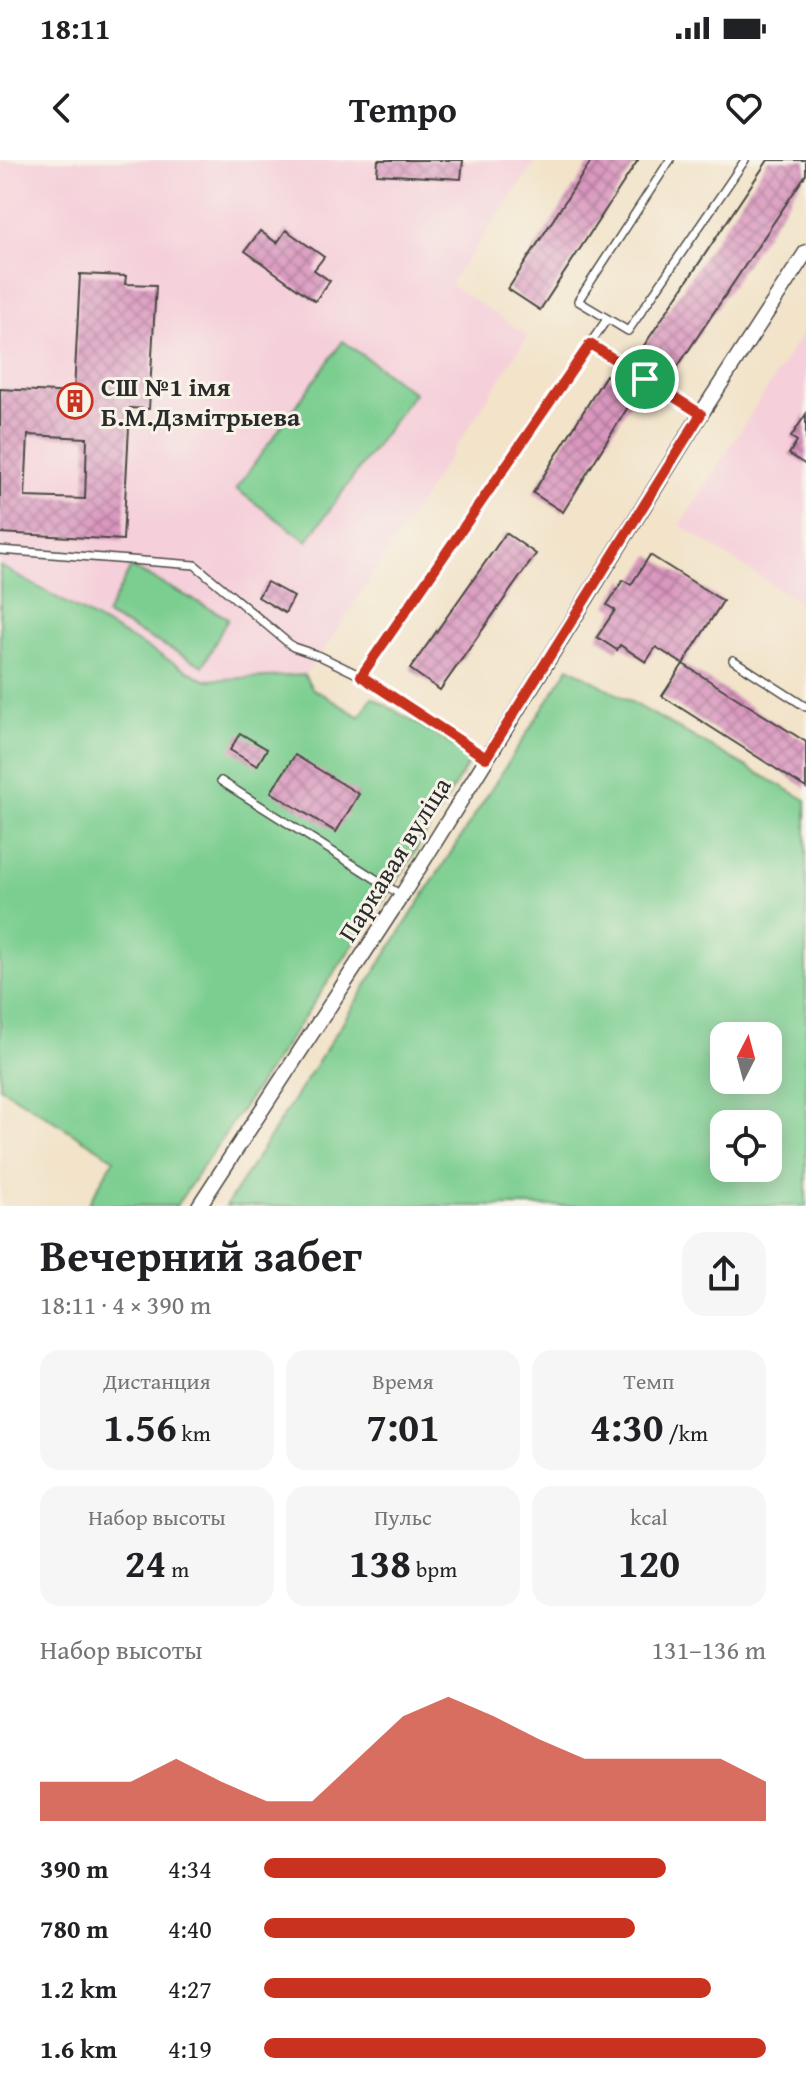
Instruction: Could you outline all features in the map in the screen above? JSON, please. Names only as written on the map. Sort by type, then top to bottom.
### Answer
[{"type":"street","name":"Паркавая вуліца","points":[[199,1206],[402,895],[701,414],[806,252]]},
{"type":"lane","points":[[670,160],[578,301],[628,331],[745,160]]},
{"type":"lane","points":[[361,676],[607,319]]},
{"type":"lane","points":[[590,344],[701,414]]},
{"type":"lane","points":[[0,550],[195,565],[293,647],[361,676],[486,758]]},
{"type":"lane","points":[[733,660],[806,707]]},
{"type":"lane","points":[[221,781],[402,895]]},
{"type":"shaded area","points":[[0,160],[537,160],[450,284],[528,336],[320,656],[304,675],[205,680],[0,566]]},
{"type":"shaded area","points":[[806,328],[806,607],[680,525]]},
{"type":"green space","points":[[343,341],[414,393],[307,541],[236,489]]},
{"type":"green space","points":[[0,566],[205,680],[304,675],[312,688],[360,717],[372,697],[472,757],[404,870],[176,1206],[87,1206],[114,1159],[0,1087]]},
{"type":"green space","points":[[131,567],[228,618],[203,666],[106,615]]},
{"type":"green space","points":[[569,667],[806,800],[806,1206],[226,1206]]},
{"type":"building","points":[[378,160],[463,160],[461,179],[377,174]]},
{"type":"building","points":[[592,160],[638,160],[540,310],[508,289]]},
{"type":"building","points":[[768,160],[806,160],[806,174],[674,372],[641,350]]},
{"type":"building","points":[[286,230],[324,257],[314,270],[330,281],[315,301],[245,251],[260,231],[277,243]]},
{"type":"building","name":"СШ №1 імя Б.М.Дзмітрыева","points":[[80,274],[126,276],[125,284],[156,285],[149,409],[130,408],[123,540],[0,533],[0,389],[74,393]],"holes":[[[28,435],[87,438],[85,499],[25,497]]]},
{"type":"building","points":[[606,375],[636,394],[563,512],[533,493]]},
{"type":"building","points":[[806,414],[806,465],[789,454],[797,441],[791,437]]},
{"type":"building","points":[[506,533],[536,554],[440,690],[410,669]]},
{"type":"building","points":[[650,555],[723,601],[683,664],[656,647],[646,662],[620,645],[617,650],[597,637],[615,610],[607,605],[623,580],[631,585]]},
{"type":"building","points":[[267,582],[294,597],[285,613],[258,597]]},
{"type":"building","points":[[683,664],[806,742],[806,788],[662,696]]},
{"type":"building","points":[[240,733],[267,749],[257,766],[230,750]]},
{"type":"building","points":[[295,755],[359,794],[336,832],[271,792]]},
{"type":"place","name":"СШ №1 імя Б.М.Дзмітрыева","points":[[75,401]]},
{"type":"route","points":[[590,344],[645,379],[701,414],[486,758],[361,676],[590,344]]}]
